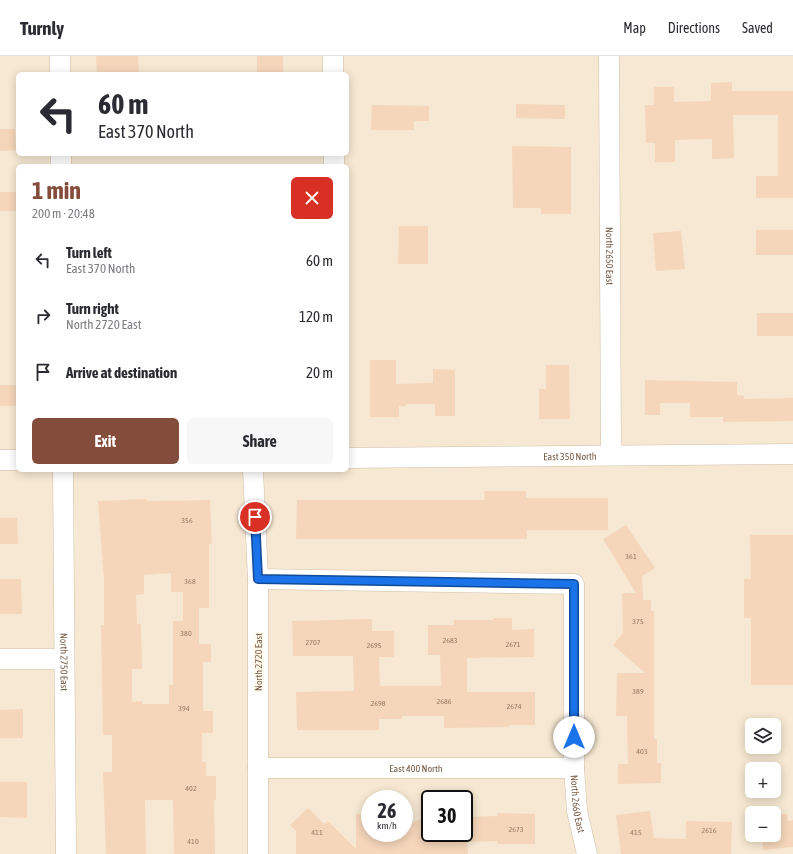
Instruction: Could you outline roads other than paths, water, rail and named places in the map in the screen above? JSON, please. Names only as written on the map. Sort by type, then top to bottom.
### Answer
[{"type":"street","points":[[60,56],[60,72]]},
{"type":"street","points":[[333,56],[333,72]]},
{"type":"street","name":"North 2650 East","points":[[609,56],[611,455]]},
{"type":"street","name":"East 350 North","points":[[349,458],[793,454]]},
{"type":"street","points":[[0,460],[16,460]]},
{"type":"street","name":"North 2750 East","points":[[63,472],[66,854]]},
{"type":"street","name":"North 2720 East","points":[[253,472],[258,579],[258,854]]},
{"type":"street","name":"North 2660 East","points":[[258,579],[574,584],[574,768],[577,812],[587,854]]},
{"type":"street","points":[[0,659],[64,659]]},
{"type":"street","name":"East 400 North","points":[[258,768],[574,768]]}]
